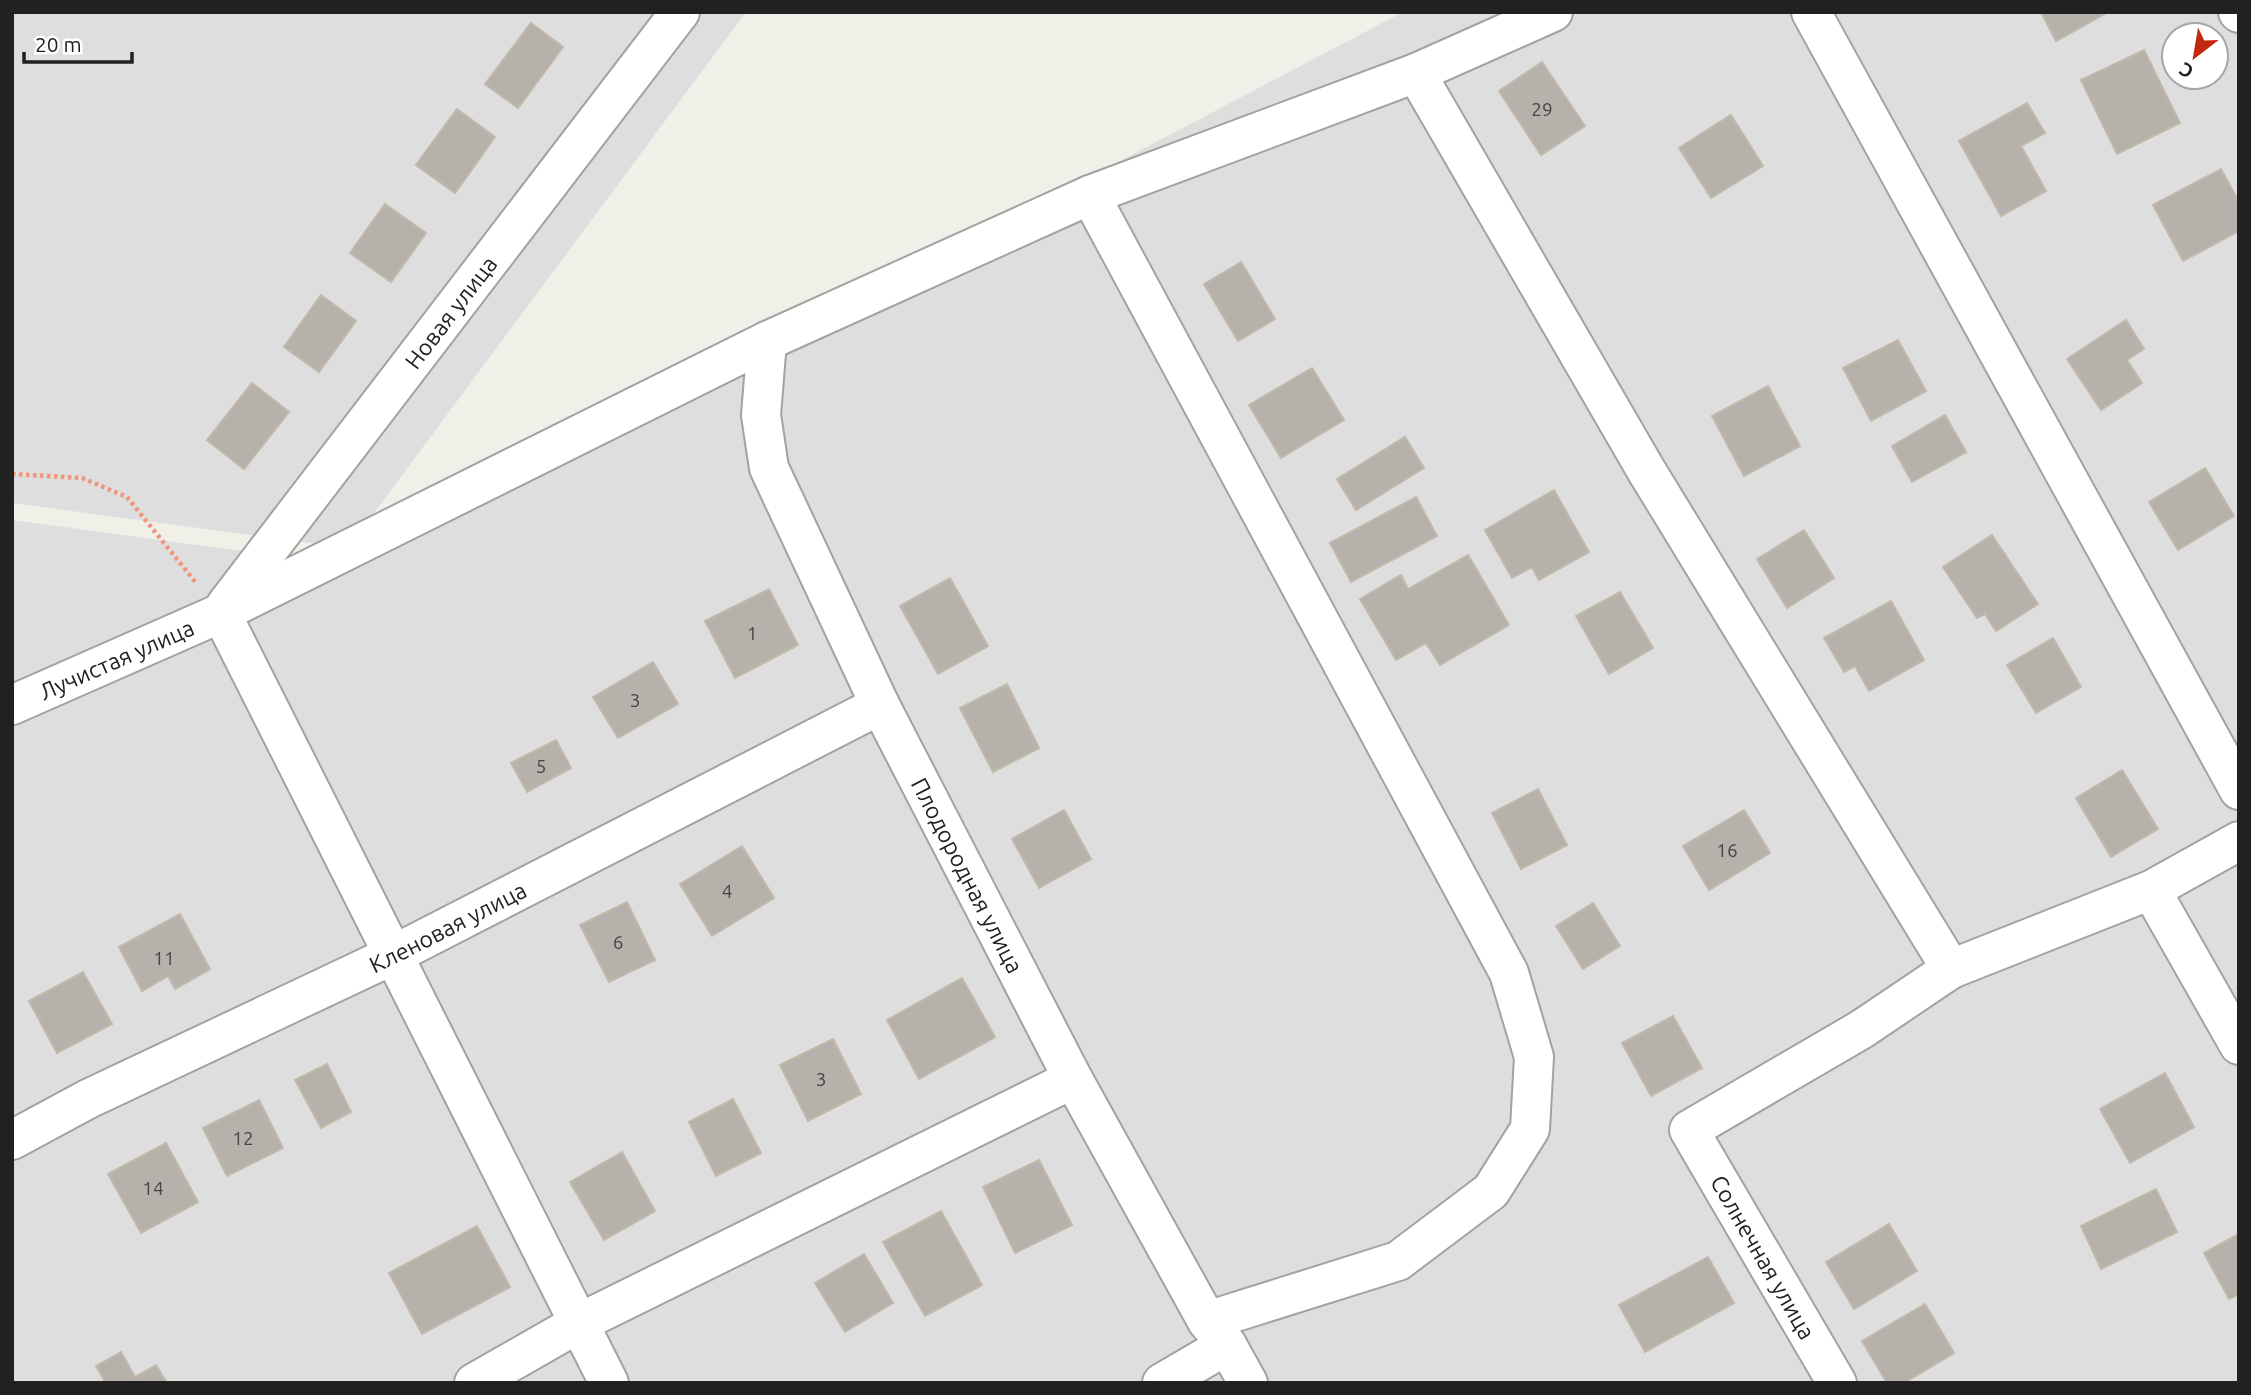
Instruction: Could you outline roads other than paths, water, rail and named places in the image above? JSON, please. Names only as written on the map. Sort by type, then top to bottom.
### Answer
[{"type":"street","name":"Лучистая улица","points":[[12,705],[221,613],[767,341],[1090,195],[1416,74],[1553,12]]},
{"type":"street","points":[[1811,12],[2239,790]]},
{"type":"street","name":"Новая улица","points":[[221,613],[664,18]]},
{"type":"street","points":[[1416,74],[1646,470],[1951,970],[2151,890],[2239,841]]},
{"type":"street","points":[[1090,195],[1509,973],[1534,1057],[1530,1129],[1491,1191],[1398,1261],[1217,1333],[1162,1383]]},
{"type":"street","name":"Плодородная улица","points":[[767,341],[761,415],[769,468],[880,705],[1073,1079],[1248,1383]]},
{"type":"street","points":[[221,613],[610,1383]]},
{"type":"street","name":"Кленовая улица","points":[[12,1140],[88,1099],[394,955],[880,705]]},
{"type":"street","points":[[2151,890],[2239,1045]]},
{"type":"street","name":"Солнечная улица","points":[[1837,1383],[1689,1130],[1862,1029],[1951,970]]},
{"type":"street","points":[[474,1383],[579,1323],[1073,1079]]}]
